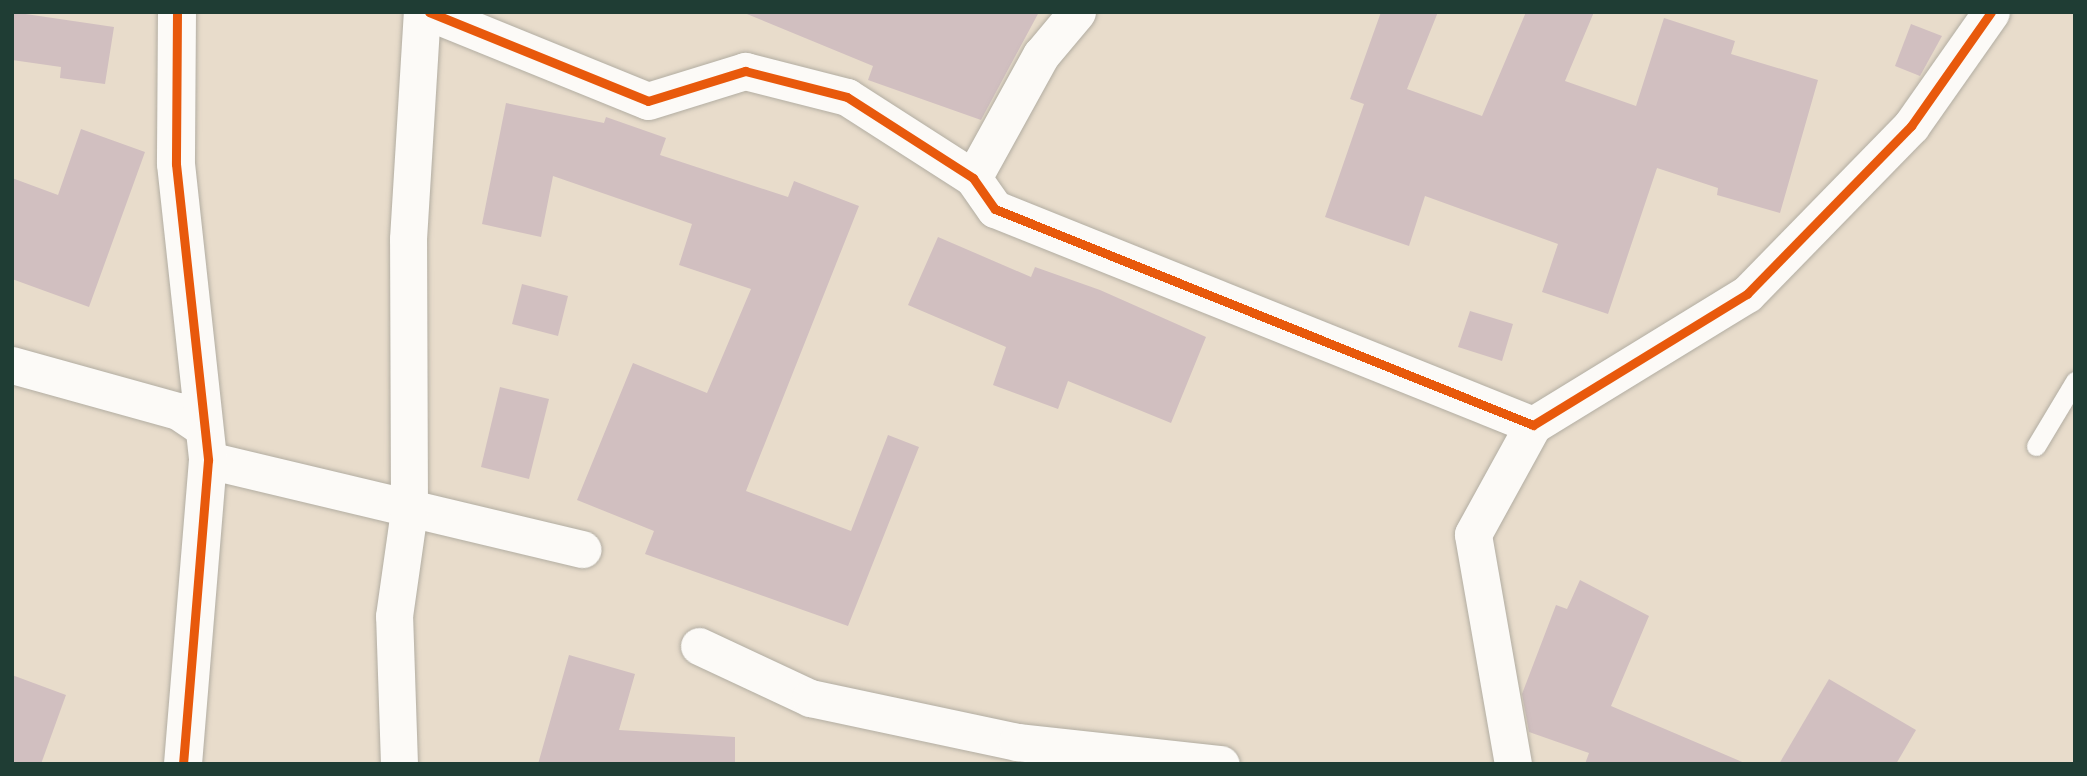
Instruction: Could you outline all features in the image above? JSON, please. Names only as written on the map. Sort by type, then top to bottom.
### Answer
[{"type":"street","points":[[177,12],[176,164],[194,298],[204,442],[183,764]]},
{"type":"street","points":[[399,764],[394,616],[410,510],[408,239],[422,12]]},
{"type":"street","points":[[429,12],[648,101],[712,76],[745,71],[847,97],[973,178],[995,209],[1533,425]]},
{"type":"street","points":[[973,178],[1041,55],[1077,12]]},
{"type":"street","points":[[1513,764],[1473,534],[1533,425],[1747,294],[1912,126],[1991,12]]},
{"type":"street","points":[[12,365],[177,411],[204,442],[410,510],[583,549]]},
{"type":"street","points":[[699,646],[810,698],[1017,741],[1221,764]]},
{"type":"lane","points":[[2036,446],[2075,381]]},
{"type":"building","points":[[12,12],[114,27],[105,84],[60,78],[61,67],[12,60]]},
{"type":"building","points":[[742,12],[1039,12],[981,120],[868,80],[873,66]]},
{"type":"building","points":[[1381,12],[1438,12],[1407,89],[1482,116],[1526,12],[1594,12],[1565,81],[1636,106],[1664,18],[1735,41],[1731,54],[1818,80],[1780,213],[1717,195],[1718,188],[1657,168],[1608,314],[1542,292],[1558,244],[1425,196],[1409,246],[1325,217],[1364,104],[1350,99]]},
{"type":"building","points":[[1911,24],[1942,36],[1920,76],[1895,66]]},
{"type":"building","points":[[506,103],[604,123],[606,117],[666,138],[660,155],[788,197],[794,181],[859,206],[746,491],[851,531],[888,435],[919,447],[848,626],[645,554],[654,531],[577,500],[633,363],[707,393],[751,289],[679,265],[692,224],[553,176],[541,237],[482,224]]},
{"type":"building","points":[[81,129],[145,152],[89,307],[12,279],[12,178],[58,195]]},
{"type":"building","points":[[938,237],[1031,277],[1035,267],[1100,290],[1206,337],[1171,423],[1068,381],[1058,409],[993,385],[1006,347],[908,305]]},
{"type":"building","points":[[522,284],[568,296],[558,336],[512,324]]},
{"type":"building","points":[[1470,311],[1513,324],[1502,361],[1458,347]]},
{"type":"building","points":[[500,387],[549,399],[529,479],[481,467]]},
{"type":"building","points":[[1580,580],[1649,616],[1611,706],[1747,764],[1585,764],[1589,753],[1529,732],[1522,694],[1556,605],[1567,609]]},
{"type":"building","points":[[569,655],[635,674],[619,730],[735,737],[735,764],[538,764]]},
{"type":"building","points":[[12,675],[66,695],[41,764],[12,764]]},
{"type":"building","points":[[1829,679],[1916,730],[1896,764],[1779,764]]},
{"type":"cycle path","points":[[177,12],[176,164],[208,460],[183,764]]},
{"type":"cycle path","points":[[429,12],[648,101],[745,71],[847,97],[973,178],[995,209],[1533,425],[1747,294],[1911,126],[1991,12]]}]
